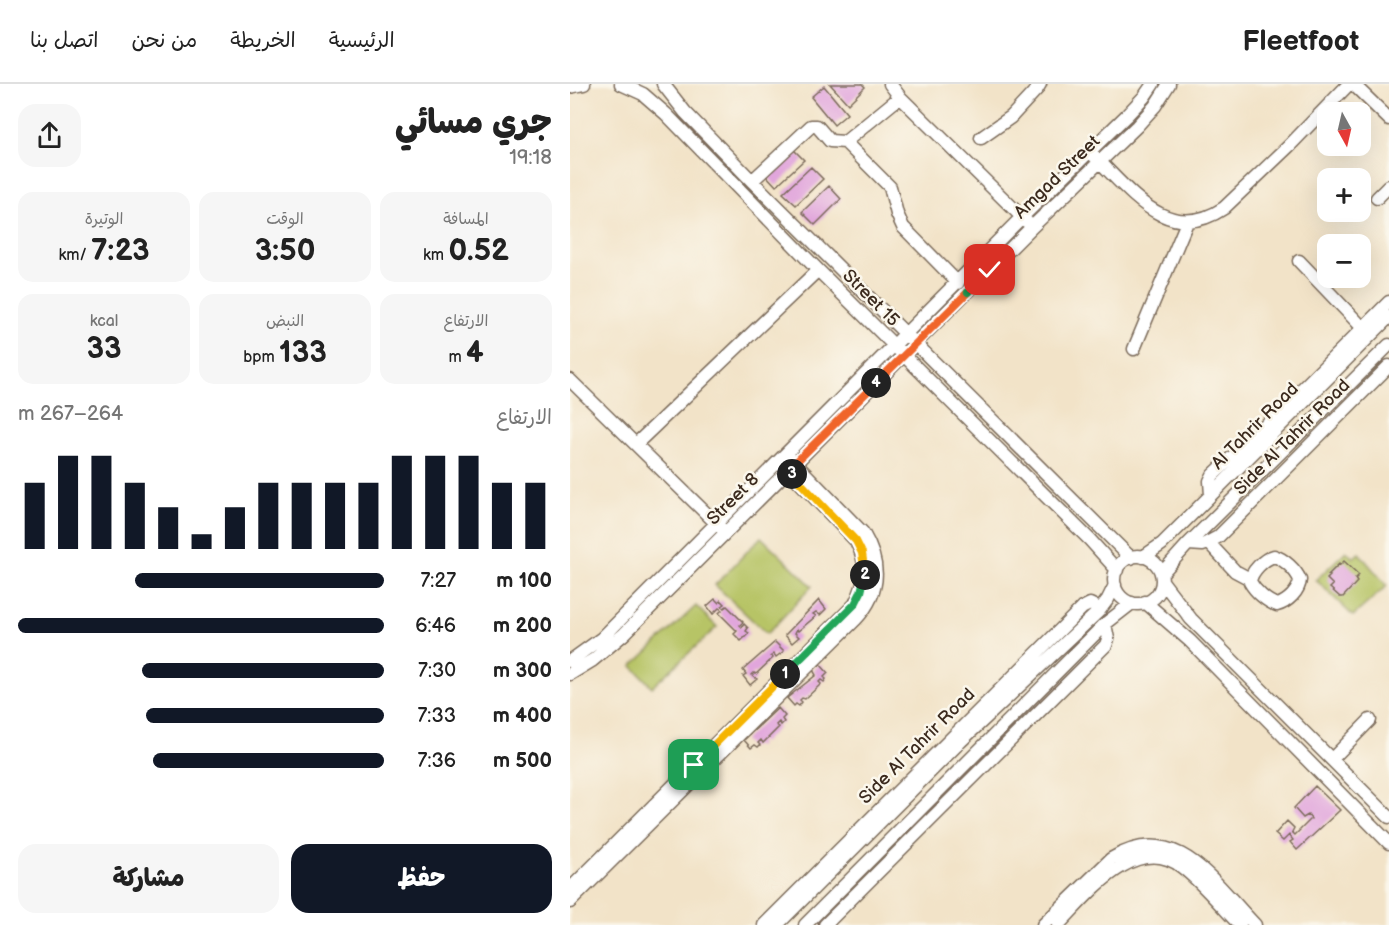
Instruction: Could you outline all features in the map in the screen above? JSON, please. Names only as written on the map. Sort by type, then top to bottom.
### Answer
[{"type":"street","points":[[570,87],[584,84]]},
{"type":"street","name":"Street 15","points":[[621,84],[643,94],[666,114],[818,270],[1090,540],[1116,570]]},
{"type":"street","name":"Street 15","points":[[663,84],[685,112],[915,344],[1137,557]]},
{"type":"street","points":[[890,84],[900,97],[1032,227]]},
{"type":"street","points":[[981,138],[1011,117],[1040,84]]},
{"type":"street","name":"Amgad Street","points":[[906,334],[1138,104],[1153,84]]},
{"type":"street","name":"Amgad Street","points":[[915,344],[1155,106],[1169,84]]},
{"type":"street","points":[[1089,152],[1157,214],[1172,220],[1187,222],[1213,216],[1224,208],[1351,84],[1389,119]]},
{"type":"street","points":[[845,142],[900,97]]},
{"type":"street","points":[[752,181],[811,126],[817,126],[830,141],[845,142],[890,187],[903,227],[958,283]]},
{"type":"street","points":[[1377,198],[1389,186]]},
{"type":"street","points":[[1134,349],[1187,222]]},
{"type":"street","points":[[1299,261],[1363,328]]},
{"type":"street","points":[[636,444],[818,270]]},
{"type":"street","name":"Side Al Tahrir Road","points":[[1211,495],[1210,481],[1213,475],[1389,302]]},
{"type":"street","name":"Al Tahrir Road","points":[[1137,557],[1162,544],[1389,318]]},
{"type":"street","name":"Street 8","points":[[899,351],[906,334]]},
{"type":"street","name":"Street 8","points":[[570,674],[609,648],[721,528],[787,462],[899,351],[915,344]]},
{"type":"street","name":"Al Tahrir Road","points":[[1161,577],[1188,544],[1389,345]]},
{"type":"street","name":"Side Al Tahrir Road","points":[[1209,543],[1389,366]]},
{"type":"street","points":[[570,380],[721,528]]},
{"type":"street","points":[[1290,444],[1300,454]]},
{"type":"street","points":[[570,889],[855,604],[865,579],[862,553],[856,541],[787,462]]},
{"type":"street","points":[[570,902],[855,620],[870,601],[877,576],[876,561],[864,533],[787,462]]},
{"type":"street","name":"Street 8","points":[[570,661],[602,638],[721,528]]},
{"type":"street","points":[[1188,544],[1209,543],[1235,570],[1250,579]]},
{"type":"street","points":[[1161,577],[1157,594],[1145,602],[1132,603],[1123,598],[1115,585],[1116,570],[1122,562],[1137,557],[1154,563],[1161,577],[1197,624],[1389,817]]},
{"type":"street","name":"Side Al Tahrir Road","points":[[764,925],[950,746],[1082,608],[1090,604],[1099,611],[1115,585]]},
{"type":"street","points":[[1145,602],[1190,641],[1389,843]]},
{"type":"street","points":[[805,925],[1105,624],[1132,603]]},
{"type":"street","points":[[825,925],[1106,645],[1105,624]]},
{"type":"street","points":[[1332,759],[1370,720]]},
{"type":"street","points":[[777,925],[950,746]]},
{"type":"street","points":[[921,809],[932,819]]},
{"type":"street","points":[[1043,925],[1111,859],[1137,847],[1151,846],[1166,848],[1187,857],[1206,873],[1255,925]]},
{"type":"street","points":[[1058,925],[1115,869],[1130,860],[1147,856],[1164,858],[1180,865],[1240,925]]},
{"type":"green space","points":[[761,537],[812,586],[767,634],[715,585]]},
{"type":"green space","points":[[1346,551],[1353,558],[1359,553],[1387,586],[1353,616],[1316,580]]},
{"type":"green space","points":[[696,606],[717,627],[652,687],[632,666]]},
{"type":"building","points":[[830,84],[862,84],[865,87],[848,104]]},
{"type":"building","points":[[824,86],[847,114],[834,125],[811,97]]},
{"type":"building","points":[[791,147],[804,160],[776,186],[764,173]]},
{"type":"building","points":[[811,167],[823,179],[796,205],[783,193]]},
{"type":"building","points":[[829,186],[841,199],[815,225],[802,212]]},
{"type":"building","points":[[1344,561],[1359,575],[1355,579],[1357,582],[1343,597],[1340,597],[1330,588],[1333,585],[1327,579],[1330,576],[1328,575]]},
{"type":"building","points":[[715,599],[719,603],[721,600],[725,604],[722,606],[724,608],[727,606],[743,622],[740,625],[742,627],[744,624],[748,628],[746,631],[749,633],[741,641],[734,634],[737,631],[719,613],[722,610],[719,608],[713,614],[707,606]]},
{"type":"building","points":[[819,600],[826,609],[820,615],[816,612],[813,614],[816,616],[798,631],[797,629],[795,633],[799,637],[792,643],[785,635]]},
{"type":"building","points":[[775,642],[784,651],[776,657],[774,654],[771,656],[773,658],[752,675],[757,679],[750,685],[743,676],[746,674],[743,670]]},
{"type":"building","points":[[820,664],[828,673],[824,677],[826,679],[824,682],[821,680],[819,682],[821,684],[805,699],[800,700],[802,702],[799,706],[796,704],[794,706],[787,698],[816,675],[813,670]]},
{"type":"building","points":[[778,708],[785,716],[782,719],[784,722],[781,725],[779,722],[776,725],[779,727],[763,743],[761,740],[758,747],[755,745],[751,748],[744,740]]},
{"type":"building","points":[[1315,786],[1340,810],[1297,850],[1290,842],[1293,840],[1289,835],[1283,841],[1275,834],[1287,821],[1294,828],[1292,832],[1295,835],[1311,819],[1308,815],[1303,818],[1294,808]]},
{"type":"route","points":[[694,765],[855,604],[861,592],[865,579],[865,566],[856,541],[788,470],[990,270]]}]
